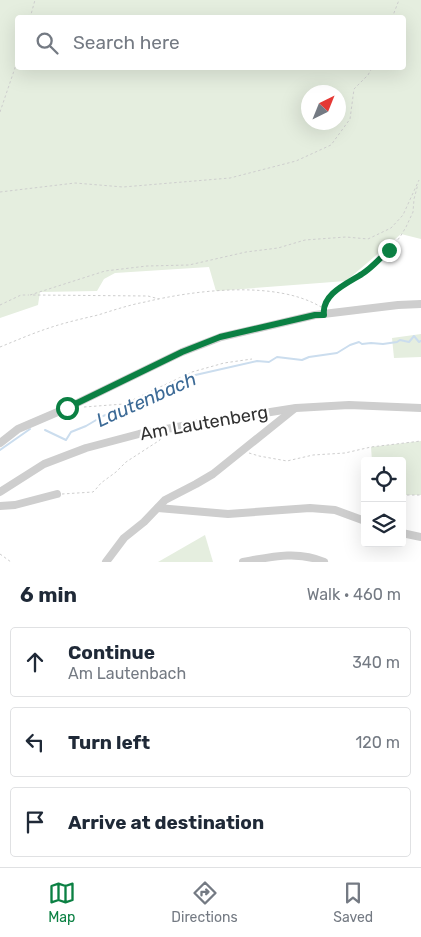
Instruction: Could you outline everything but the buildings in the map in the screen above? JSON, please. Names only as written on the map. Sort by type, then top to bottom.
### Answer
[{"type":"street","points":[[0,443],[18,429],[67,408],[182,352],[220,337],[315,315],[421,304]]},
{"type":"street","name":"Am Lautenberg","points":[[0,492],[44,464],[86,448],[165,429],[296,408],[349,405],[421,408]]},
{"type":"street","points":[[106,562],[124,538],[144,522],[165,500],[214,474],[296,408]]},
{"type":"street","points":[[0,506],[15,505],[57,494]]},
{"type":"street","points":[[158,508],[228,514],[310,508],[334,510],[361,520]]},
{"type":"street","points":[[406,534],[421,537]]},
{"type":"street","points":[[243,562],[286,555],[308,557],[324,562]]},
{"type":"path","points":[[31,15],[35,0]]},
{"type":"path","points":[[393,15],[399,0]]},
{"type":"path","points":[[0,112],[15,68]]},
{"type":"path","points":[[0,192],[75,183],[123,187],[230,178],[296,161],[331,145],[350,119],[354,89],[371,70]]},
{"type":"path","points":[[30,295],[105,271],[147,266],[189,265],[246,252],[278,248],[305,240],[346,237],[368,239],[391,228],[402,215],[421,177]]},
{"type":"path","points":[[0,347],[48,328],[146,302],[203,293],[232,290],[272,292],[313,302],[323,309],[333,293],[344,284],[363,274],[400,237],[412,212],[419,180]]},
{"type":"path","points":[[0,305],[22,295],[148,296],[160,299]]},
{"type":"path","points":[[83,407],[124,404],[192,372],[224,363],[252,359]]},
{"type":"path","points":[[57,494],[93,492],[126,462],[160,440],[165,429]]},
{"type":"path","points":[[242,451],[287,461],[314,455],[345,453],[421,441]]},
{"type":"path","points":[[406,495],[421,495]]},
{"type":"path","points":[[0,554],[11,562]]},
{"type":"green space","points":[[0,0],[421,0],[421,239],[401,234],[346,281],[216,291],[209,267],[115,273],[104,279],[97,291],[40,292],[38,305],[0,318]]},
{"type":"green space","points":[[421,334],[421,357],[394,358],[392,338]]},
{"type":"green space","points":[[421,441],[421,495],[406,495],[406,457],[372,457],[371,447]]},
{"type":"green space","points":[[205,535],[213,562],[158,562]]},
{"type":"waterway","name":"Lautenbach","points":[[45,430],[66,440],[71,432],[103,416],[152,398],[173,384],[191,376],[257,361],[269,362],[277,357],[302,360],[309,357],[337,353],[359,342],[362,344],[383,344],[400,340],[409,342],[414,336],[419,342],[421,341]]},
{"type":"waterway","name":"Lautenbach","points":[[0,450],[30,429]]},
{"type":"route","points":[[67,408],[182,352],[220,337],[315,315],[324,315],[323,309],[333,293],[344,284],[363,274],[389,250]]}]
